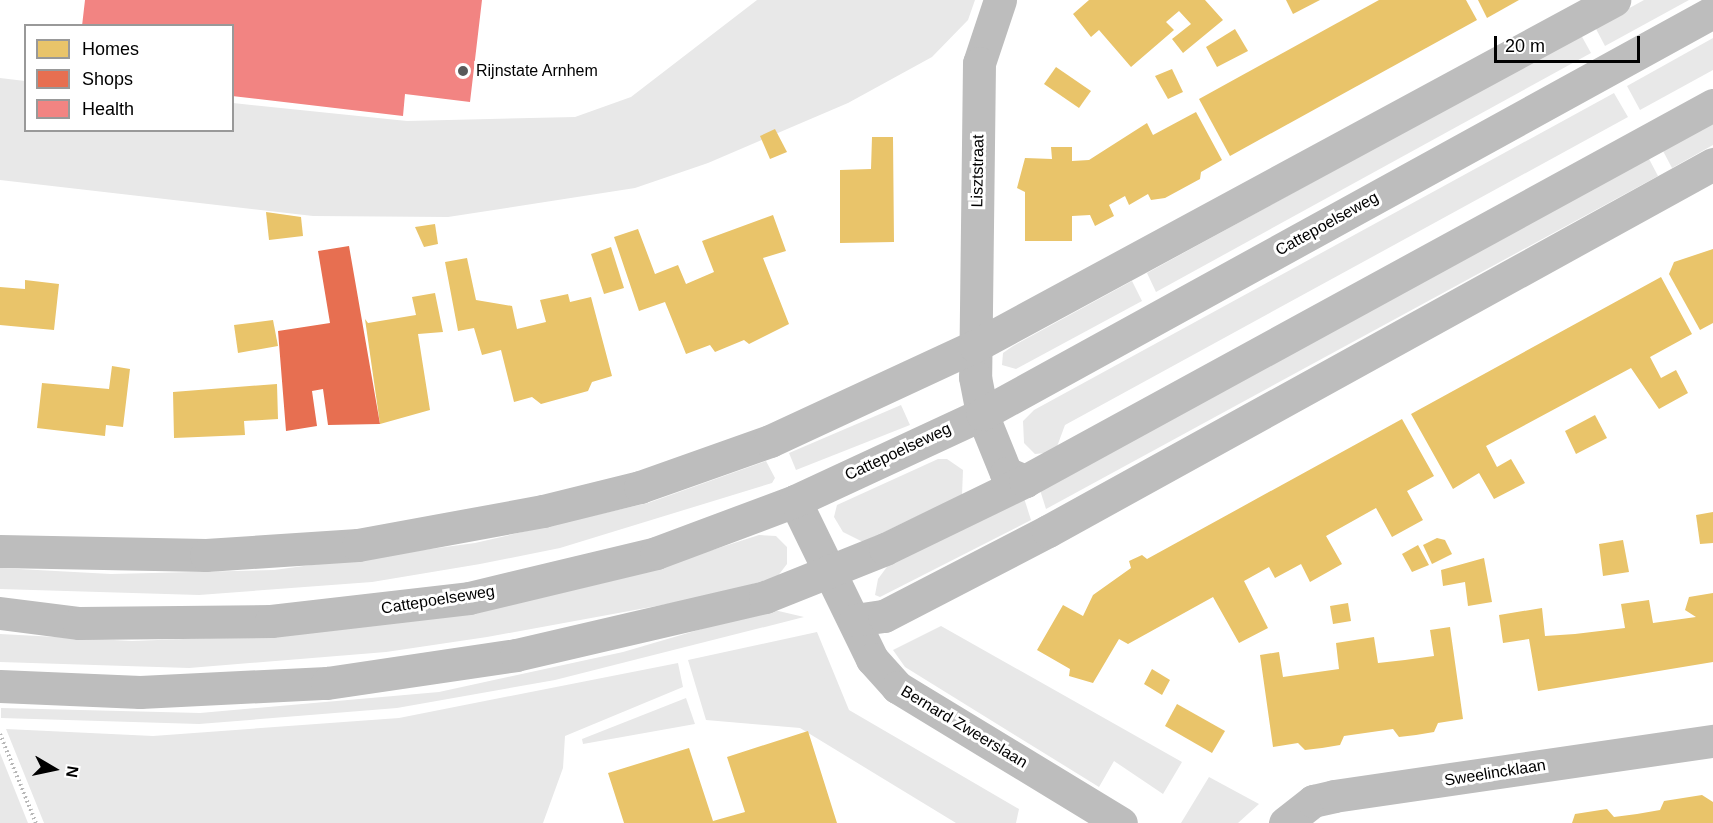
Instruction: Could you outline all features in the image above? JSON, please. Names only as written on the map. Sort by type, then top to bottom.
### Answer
[{"type":"street","name":"Lisztstraat","points":[[1000,0],[979,63],[975,346],[982,414],[1006,473],[1025,481]]},
{"type":"street","points":[[0,551],[273,553],[369,543],[543,511],[640,487],[770,441],[975,346],[1614,0]]},
{"type":"street","name":"Cattepoelseweg","points":[[0,613],[79,623],[174,624],[271,621],[469,598],[656,553],[795,501],[982,414],[1713,12]]},
{"type":"street","points":[[0,686],[258,690],[396,675],[634,631],[765,597],[829,571],[1025,481],[1713,105]]},
{"type":"street","points":[[855,620],[884,616],[1713,164]]},
{"type":"street","name":"Bernard Zweerslaan","points":[[795,501],[855,620],[872,659],[897,687],[1121,823]]},
{"type":"street","name":"Sweelincklaan","points":[[1285,823],[1313,801],[1334,796],[1713,741]]},
{"type":"path","points":[[0,734],[36,823]]},
{"type":"shaded area","points":[[757,0],[975,0],[968,20],[932,57],[848,103],[708,163],[635,188],[448,217],[313,216],[0,180],[0,78],[24,81],[24,132],[234,132],[234,103],[407,121],[575,117],[631,97]]},
{"type":"shaded area","points":[[1644,0],[1689,0],[1605,46],[1595,27]]},
{"type":"shaded area","points":[[1581,35],[1591,53],[1156,292],[1147,273]]},
{"type":"shaded area","points":[[1713,38],[1713,70],[1640,110],[1627,86]]},
{"type":"shaded area","points":[[1614,93],[1628,117],[1065,425],[1055,452],[1035,454],[1024,443],[1023,421],[1034,410]]},
{"type":"shaded area","points":[[1713,121],[1713,145],[1672,168],[1662,149]]},
{"type":"shaded area","points":[[1648,157],[1658,176],[1046,509],[1040,490]]},
{"type":"shaded area","points":[[1132,281],[1142,301],[1016,369],[1002,365],[1003,353],[1013,346]]},
{"type":"shaded area","points":[[901,405],[910,425],[796,470],[789,453]]},
{"type":"shaded area","points":[[938,459],[947,459],[963,470],[962,495],[863,542],[843,532],[834,517],[837,505]]},
{"type":"shaded area","points":[[766,461],[775,478],[772,483],[560,548],[480,564],[372,582],[199,595],[0,589],[0,568],[111,574],[274,570],[475,543],[648,503]]},
{"type":"shaded area","points":[[1024,498],[1031,520],[880,597],[875,595],[878,579],[892,560]]},
{"type":"shaded area","points":[[759,535],[776,536],[787,547],[787,564],[777,577],[711,596],[487,637],[386,652],[189,668],[0,662],[0,634],[132,641],[260,636],[472,611],[675,562]]},
{"type":"shaded area","points":[[770,609],[804,617],[555,680],[397,708],[199,724],[1,718],[1,708],[200,713],[439,692],[623,652]]},
{"type":"shaded area","points":[[941,626],[1182,762],[1163,794],[1114,761],[1099,787],[905,667],[893,650]]},
{"type":"shaded area","points":[[817,632],[849,710],[1019,809],[1016,823],[956,823],[800,728],[706,720],[688,660]]},
{"type":"shaded area","points":[[678,663],[683,687],[565,736],[563,768],[543,823],[44,823],[6,729],[153,736],[399,718]]},
{"type":"shaded area","points":[[686,698],[695,724],[583,744],[582,739]]},
{"type":"shaded area","points":[[0,753],[28,823],[0,823]]},
{"type":"shaded area","points":[[1209,777],[1259,804],[1238,823],[1181,823]]},
{"type":"building: Homes","points":[[1089,0],[1205,0],[1223,20],[1183,53],[1172,39],[1191,24],[1179,11],[1166,22],[1174,30],[1131,67],[1099,30],[1091,37],[1073,14]]},
{"type":"building: Homes","points":[[1286,0],[1320,0],[1293,14]]},
{"type":"building: Homes","points":[[1379,0],[1466,0],[1477,20],[1230,156],[1199,99]]},
{"type":"building: Homes","points":[[1478,0],[1519,0],[1487,18]]},
{"type":"building: Homes","points":[[1235,29],[1248,51],[1217,67],[1206,47]]},
{"type":"building: Homes","points":[[1056,67],[1091,91],[1079,108],[1044,84]]},
{"type":"building: Homes","points":[[1172,69],[1183,92],[1168,99],[1155,76]]},
{"type":"building: Homes","points":[[1196,112],[1222,160],[1201,172],[1200,179],[1165,198],[1151,200],[1148,194],[1129,205],[1125,196],[1109,205],[1114,216],[1095,226],[1090,215],[1072,216],[1072,241],[1025,241],[1025,192],[1017,188],[1025,158],[1052,159],[1051,147],[1072,147],[1072,161],[1089,160],[1147,123],[1153,135]]},
{"type":"building: Homes","points":[[775,129],[787,152],[770,159],[760,136]]},
{"type":"building: Homes","points":[[872,137],[893,137],[894,242],[840,243],[840,170],[871,169]]},
{"type":"building: Homes","points":[[266,212],[301,217],[303,236],[269,240]]},
{"type":"building: Homes","points":[[773,215],[786,251],[763,258],[789,324],[749,344],[744,340],[715,352],[710,345],[686,354],[665,302],[639,311],[614,237],[638,229],[655,274],[678,265],[686,284],[714,272],[702,241]]},
{"type":"building: Homes","points":[[435,224],[438,244],[424,247],[415,227]]},
{"type":"building: Homes","points":[[611,247],[624,288],[604,294],[591,254]]},
{"type":"building: Homes","points":[[1713,249],[1713,323],[1700,330],[1669,274],[1674,262]]},
{"type":"building: Homes","points":[[467,258],[476,300],[512,306],[517,329],[546,322],[540,300],[568,294],[570,302],[591,297],[612,376],[592,382],[588,391],[541,404],[532,397],[514,402],[501,350],[482,355],[474,328],[458,331],[445,262]]},
{"type":"building: Homes","points":[[1661,277],[1692,334],[1650,357],[1661,378],[1676,370],[1688,393],[1659,409],[1631,368],[1486,446],[1497,467],[1511,459],[1525,483],[1494,499],[1479,473],[1453,489],[1411,414]]},
{"type":"building: Homes","points":[[25,280],[59,284],[54,330],[0,325],[0,287],[25,289]]},
{"type":"building: Homes","points":[[435,293],[443,332],[418,334],[430,410],[380,424],[365,319],[368,323],[416,315],[412,297]]},
{"type":"building: Homes","points":[[273,320],[278,346],[238,353],[234,325]]},
{"type":"building: Homes","points":[[112,366],[130,369],[123,427],[106,425],[105,436],[37,428],[42,383],[109,389]]},
{"type":"building: Homes","points":[[277,384],[278,419],[244,421],[245,435],[174,438],[173,392]]},
{"type":"building: Homes","points":[[1595,415],[1607,438],[1576,454],[1565,431]]},
{"type":"building: Homes","points":[[1402,419],[1434,476],[1407,491],[1423,520],[1392,537],[1376,508],[1326,536],[1342,564],[1310,582],[1301,564],[1275,578],[1269,567],[1244,581],[1268,628],[1239,643],[1213,597],[1128,644],[1119,639],[1093,683],[1069,676],[1070,669],[1037,650],[1063,605],[1083,616],[1093,595],[1131,568],[1129,561],[1142,555],[1147,559]]},
{"type":"building: Homes","points":[[1713,512],[1713,543],[1700,544],[1696,515]]},
{"type":"building: Homes","points":[[1437,538],[1445,540],[1452,554],[1432,564],[1423,545]]},
{"type":"building: Homes","points":[[1623,540],[1629,572],[1603,576],[1599,544]]},
{"type":"building: Homes","points":[[1418,545],[1429,565],[1412,572],[1402,554]]},
{"type":"building: Homes","points":[[1484,558],[1492,602],[1468,606],[1465,582],[1443,586],[1441,570]]},
{"type":"building: Homes","points":[[1713,593],[1713,662],[1538,691],[1529,639],[1503,643],[1499,615],[1542,608],[1545,636],[1575,634],[1625,628],[1621,604],[1649,600],[1653,623],[1696,617],[1685,610],[1689,597]]},
{"type":"building: Homes","points":[[1348,603],[1351,621],[1333,624],[1330,606]]},
{"type":"building: Homes","points":[[1450,627],[1463,719],[1438,723],[1434,732],[1416,735],[1399,737],[1393,729],[1344,736],[1340,745],[1322,748],[1305,750],[1298,743],[1273,747],[1260,655],[1279,652],[1283,677],[1339,669],[1336,643],[1374,637],[1378,663],[1434,656],[1430,630]]},
{"type":"building: Homes","points":[[1152,669],[1170,680],[1162,695],[1144,684]]},
{"type":"building: Homes","points":[[1177,704],[1225,731],[1212,753],[1165,726]]},
{"type":"building: Homes","points":[[808,731],[837,823],[624,823],[608,773],[689,748],[713,821],[745,812],[727,757]]},
{"type":"building: Homes","points":[[1702,795],[1713,802],[1713,823],[1572,823],[1575,814],[1607,809],[1614,817],[1637,814],[1660,810],[1664,801]]},
{"type":"building: Shops","points":[[349,246],[380,424],[328,425],[323,389],[312,391],[317,426],[286,431],[278,331],[330,323],[318,251]]},
{"type":"building: Health","points":[[85,0],[482,0],[470,102],[405,94],[403,116],[234,96],[234,24],[82,24]]},
{"type":"place","name":"Rijnstate Arnhem","points":[[463,71]]}]
